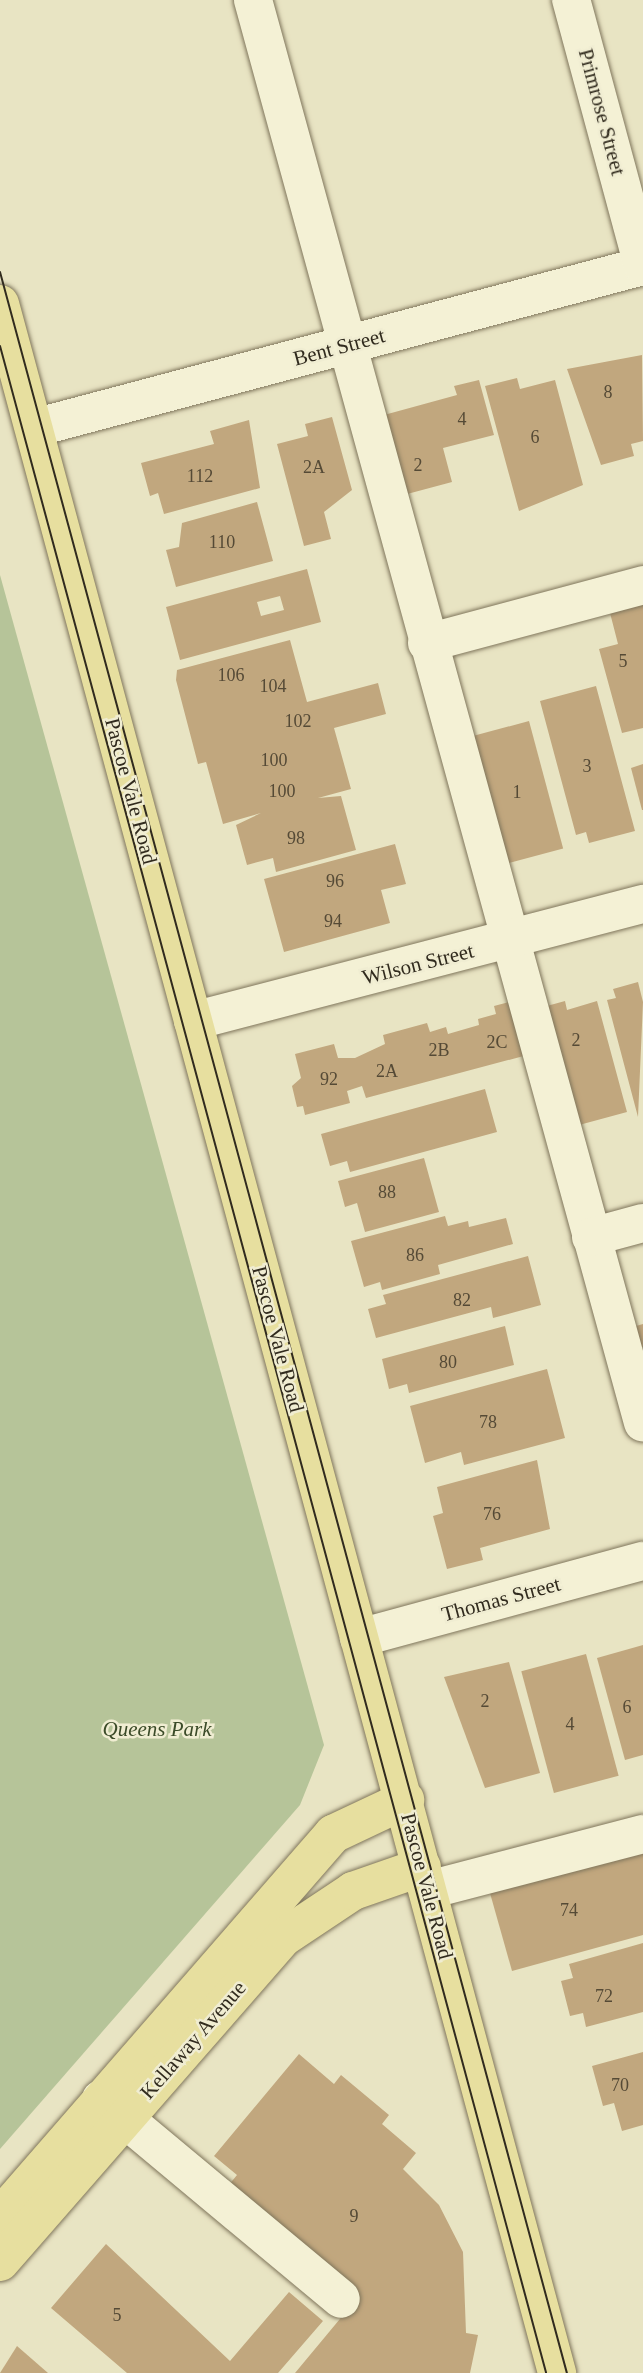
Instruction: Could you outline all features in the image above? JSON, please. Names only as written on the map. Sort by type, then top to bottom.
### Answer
[{"type":"main road","name":"Pascoe Vale Road","points":[[0,304],[10,372],[34,428],[557,2373]]},
{"type":"main road","name":"Kellaway Avenue","points":[[0,2262],[113,2109],[333,1834],[405,1800]]},
{"type":"main road","name":"Kellaway Avenue","points":[[0,2217],[305,1918],[352,1891],[425,1879]]},
{"type":"street","points":[[253,0],[427,643],[643,1423]]},
{"type":"street","name":"Primrose Street","points":[[571,0],[643,265]]},
{"type":"street","name":"Bent Street","points":[[34,428],[643,265]]},
{"type":"street","points":[[427,643],[643,585]]},
{"type":"street","name":"Wilson Street","points":[[193,1021],[643,904]]},
{"type":"street","points":[[592,1237],[643,1223]]},
{"type":"street","name":"Thomas Street","points":[[359,1638],[643,1561]]},
{"type":"street","points":[[425,1879],[643,1834]]},
{"type":"street","points":[[113,2109],[341,2299]]},
{"type":"green space","name":"Queens Park","points":[[0,575],[324,1745],[300,1805],[0,2149]]},
{"type":"building","points":[[642,355],[643,441],[631,444],[634,456],[601,465],[567,369]]},
{"type":"building","points":[[517,378],[520,389],[555,380],[583,485],[519,511],[485,386]]},
{"type":"building","points":[[479,380],[494,435],[443,448],[452,482],[396,497],[384,415],[457,395],[454,386]]},
{"type":"building","points":[[332,417],[352,490],[324,512],[331,539],[304,546],[277,444],[308,436],[305,424]]},
{"type":"building","points":[[249,420],[260,488],[164,514],[158,493],[150,496],[141,463],[214,444],[210,431]]},
{"type":"building","points":[[257,502],[273,561],[176,587],[166,550],[179,547],[182,523]]},
{"type":"building","points":[[307,569],[321,622],[180,660],[166,607]],"holes":[[[280,596],[284,610],[261,616],[257,602]]]},
{"type":"building","points":[[643,600],[643,728],[622,733],[599,649],[618,644],[609,609]]},
{"type":"building","points":[[290,640],[307,702],[378,683],[386,714],[334,728],[351,789],[318,798],[341,796],[356,850],[276,872],[273,858],[247,865],[236,825],[261,813],[223,824],[206,762],[198,764],[176,680],[177,670]]},
{"type":"building","points":[[596,686],[635,831],[589,843],[586,832],[576,835],[540,701]]},
{"type":"building","points":[[529,721],[563,849],[505,864],[471,737]]},
{"type":"building","points":[[643,764],[643,810],[642,810],[631,768]]},
{"type":"building","points":[[395,844],[406,884],[381,890],[390,923],[284,952],[264,879]]},
{"type":"building","points":[[638,982],[643,1002],[638,1117],[607,1000],[616,998],[613,989]]},
{"type":"building","points":[[517,1000],[531,1054],[366,1098],[362,1086],[347,1091],[350,1103],[305,1115],[303,1106],[297,1107],[292,1086],[301,1078],[295,1054],[334,1044],[338,1058],[355,1058],[385,1044],[383,1035],[427,1023],[430,1032],[446,1027],[448,1034],[479,1025],[478,1019],[496,1014],[494,1006]]},
{"type":"building","points":[[565,1001],[567,1010],[597,1001],[627,1112],[568,1128],[536,1009]]},
{"type":"building","points":[[485,1089],[497,1132],[350,1172],[347,1161],[330,1166],[321,1134]]},
{"type":"building","points":[[424,1158],[439,1212],[365,1232],[357,1203],[345,1207],[338,1181]]},
{"type":"building","points":[[445,1216],[448,1226],[468,1221],[469,1227],[506,1218],[513,1244],[438,1265],[440,1274],[382,1290],[380,1282],[364,1287],[351,1241]]},
{"type":"building","points":[[528,1256],[541,1305],[493,1318],[491,1307],[376,1338],[368,1309],[386,1304],[383,1295]]},
{"type":"building","points":[[643,1324],[643,1347],[642,1347],[636,1326]]},
{"type":"building","points":[[505,1326],[514,1365],[409,1393],[407,1384],[389,1389],[382,1359]]},
{"type":"building","points":[[547,1369],[565,1438],[464,1465],[461,1452],[425,1463],[410,1406]]},
{"type":"building","points":[[537,1460],[550,1529],[480,1548],[483,1560],[447,1569],[433,1516],[443,1513],[437,1487]]},
{"type":"building","points":[[643,1645],[643,1755],[625,1760],[597,1658]]},
{"type":"building","points":[[586,1654],[619,1776],[554,1793],[521,1671]]},
{"type":"building","points":[[509,1662],[540,1773],[485,1788],[444,1677]]},
{"type":"building","points":[[643,1843],[643,1935],[512,1971],[488,1886]]},
{"type":"building","points":[[643,1943],[643,2012],[586,2027],[583,2013],[570,2016],[561,1981],[573,1978],[569,1964]]},
{"type":"building","points":[[643,2052],[643,2125],[622,2131],[614,2103],[603,2106],[592,2066]]},
{"type":"building","points":[[299,2054],[334,2084],[341,2075],[389,2115],[382,2124],[416,2153],[403,2169],[439,2205],[463,2252],[466,2333],[478,2335],[470,2373],[295,2373],[359,2296],[228,2186],[237,2175],[214,2156]]},
{"type":"building","points":[[106,2244],[230,2361],[289,2292],[323,2321],[278,2373],[127,2373],[51,2308]]},
{"type":"building","points":[[17,2346],[48,2373],[0,2373]]},
{"type":"tram line","points":[[0,272],[567,2373]]},
{"type":"tram line","points":[[0,346],[546,2373]]}]
